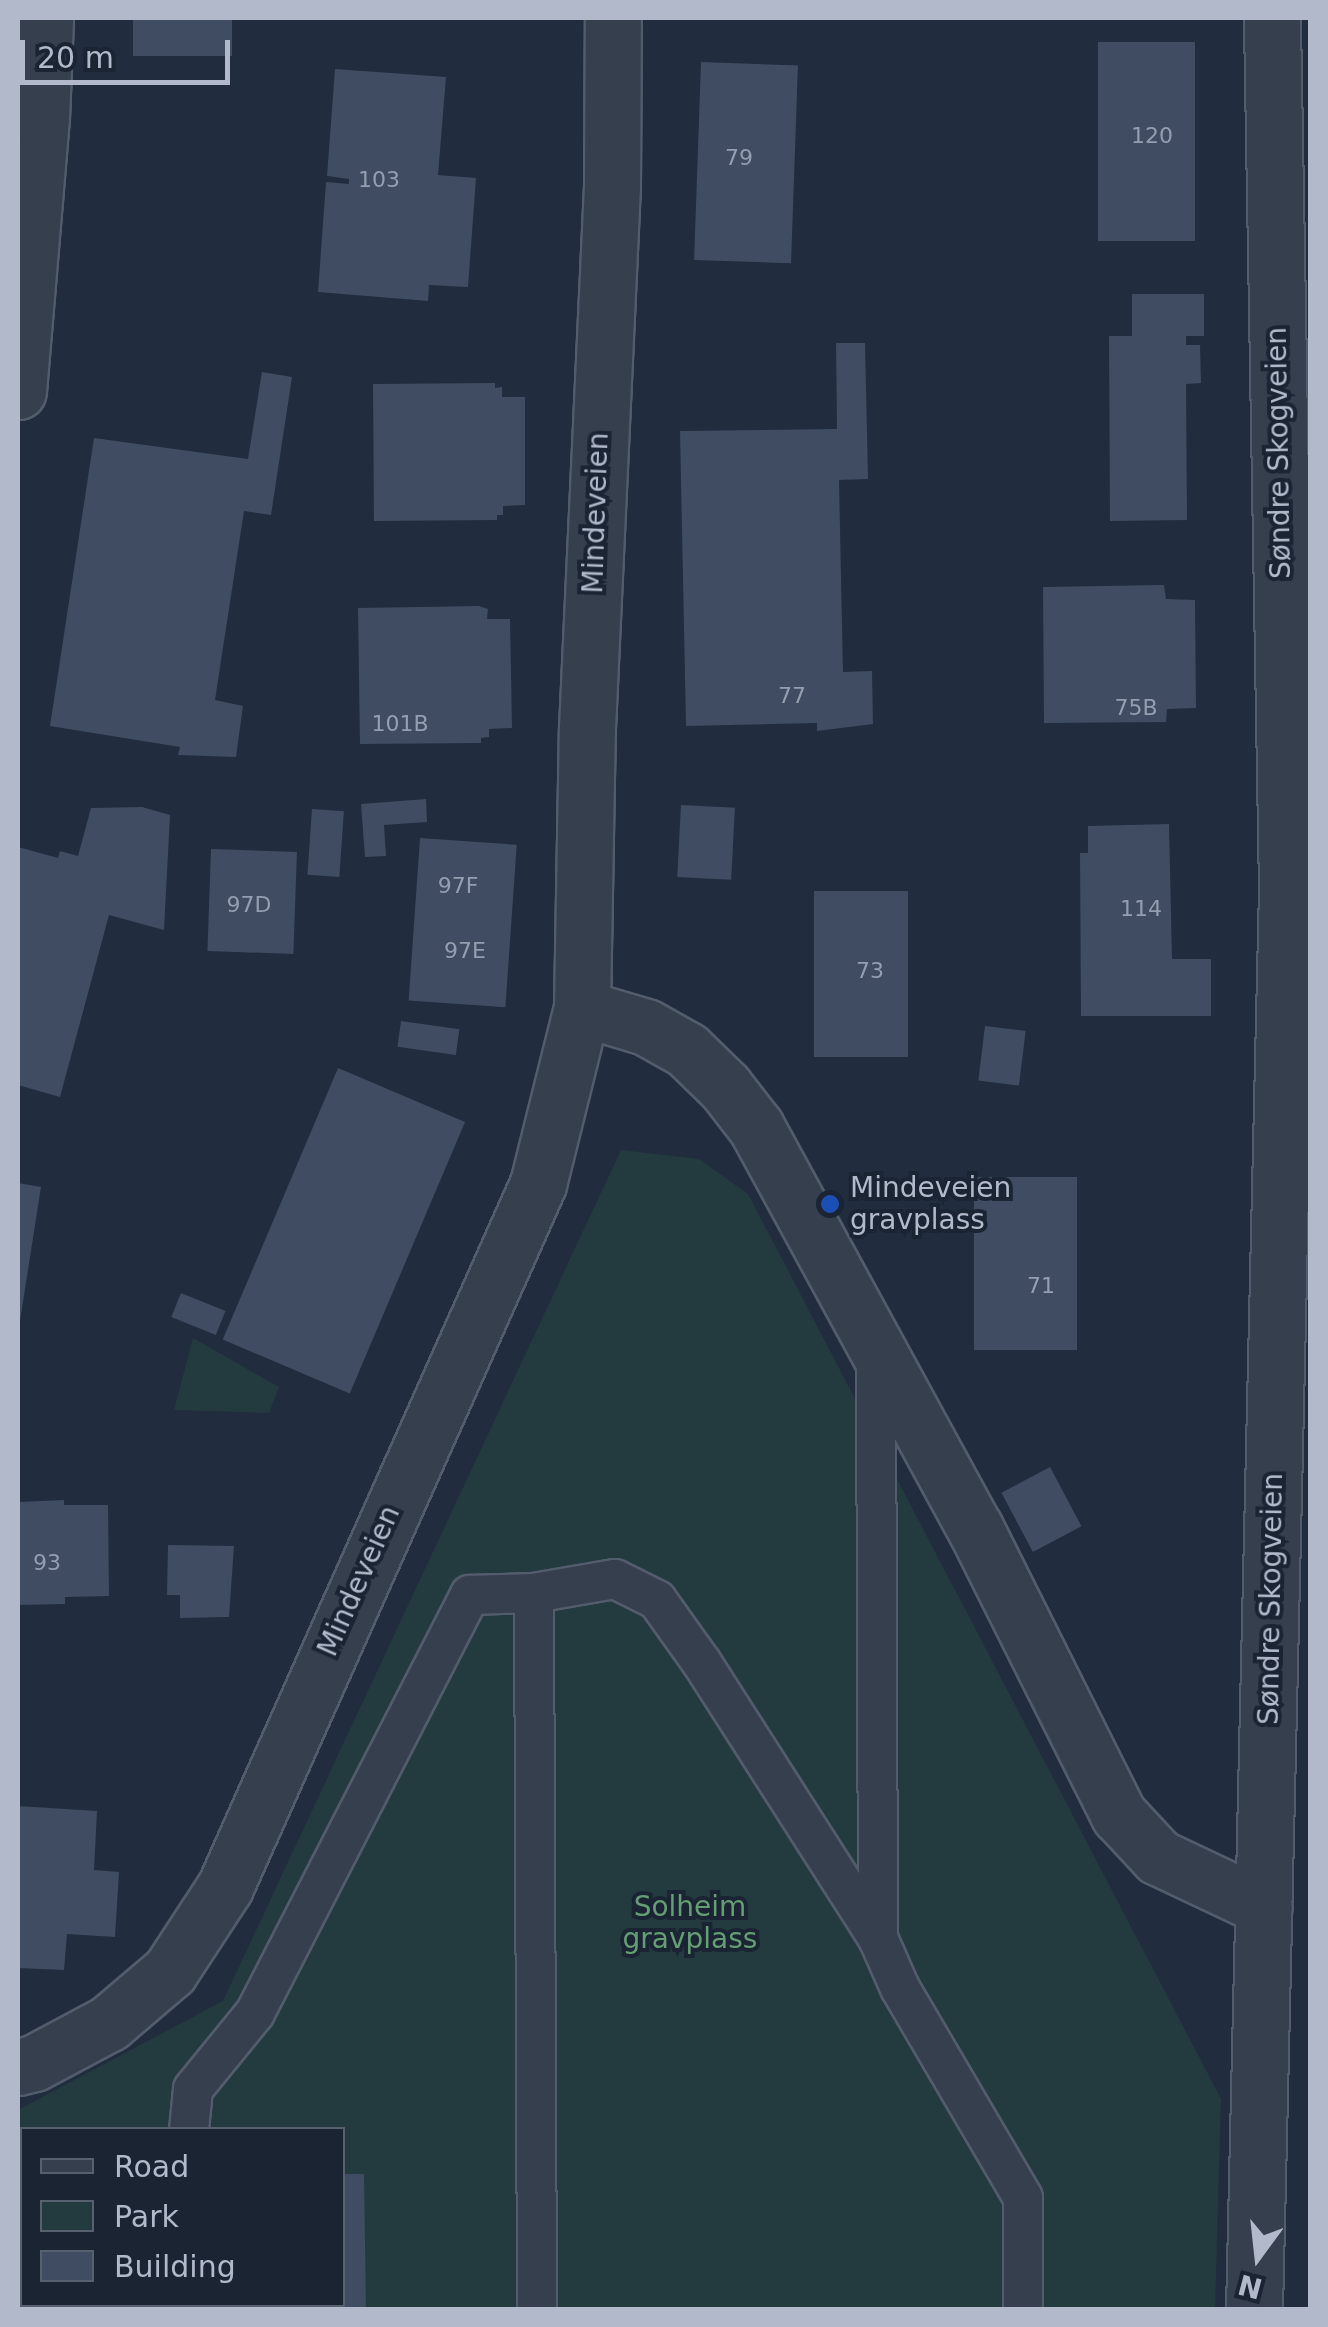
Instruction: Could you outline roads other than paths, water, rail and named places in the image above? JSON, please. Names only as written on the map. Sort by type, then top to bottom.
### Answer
[{"type":"street","points":[[18,391],[40,137],[44,18]]},
{"type":"street","name":"Mindeveien","points":[[18,2067],[34,2063],[109,2022],[170,1971],[225,1887],[538,1184],[582,1008],[587,741],[612,186],[613,18]]},
{"type":"street","name":"Søndre Skogveien","points":[[1254,2310],[1299,878],[1272,18]]},
{"type":"street","points":[[582,1008],[646,1027],[673,1042],[725,1087],[756,1127],[975,1528],[1120,1815],[1158,1856],[1264,1907]]},
{"type":"lane","points":[[876,1352],[878,1938]]},
{"type":"lane","points":[[189,2127],[193,2089],[255,2013],[470,1595],[534,1594],[615,1579],[656,1600],[702,1663],[878,1938],[900,1988],[1023,2198],[1023,2310]]},
{"type":"lane","points":[[534,1594],[537,2310]]},
{"type":"place","name":"Mindeveien gravplass","points":[[830,1204]]},
{"type":"park label","name":"Solheim gravplass","points":[[690,1923]]}]
